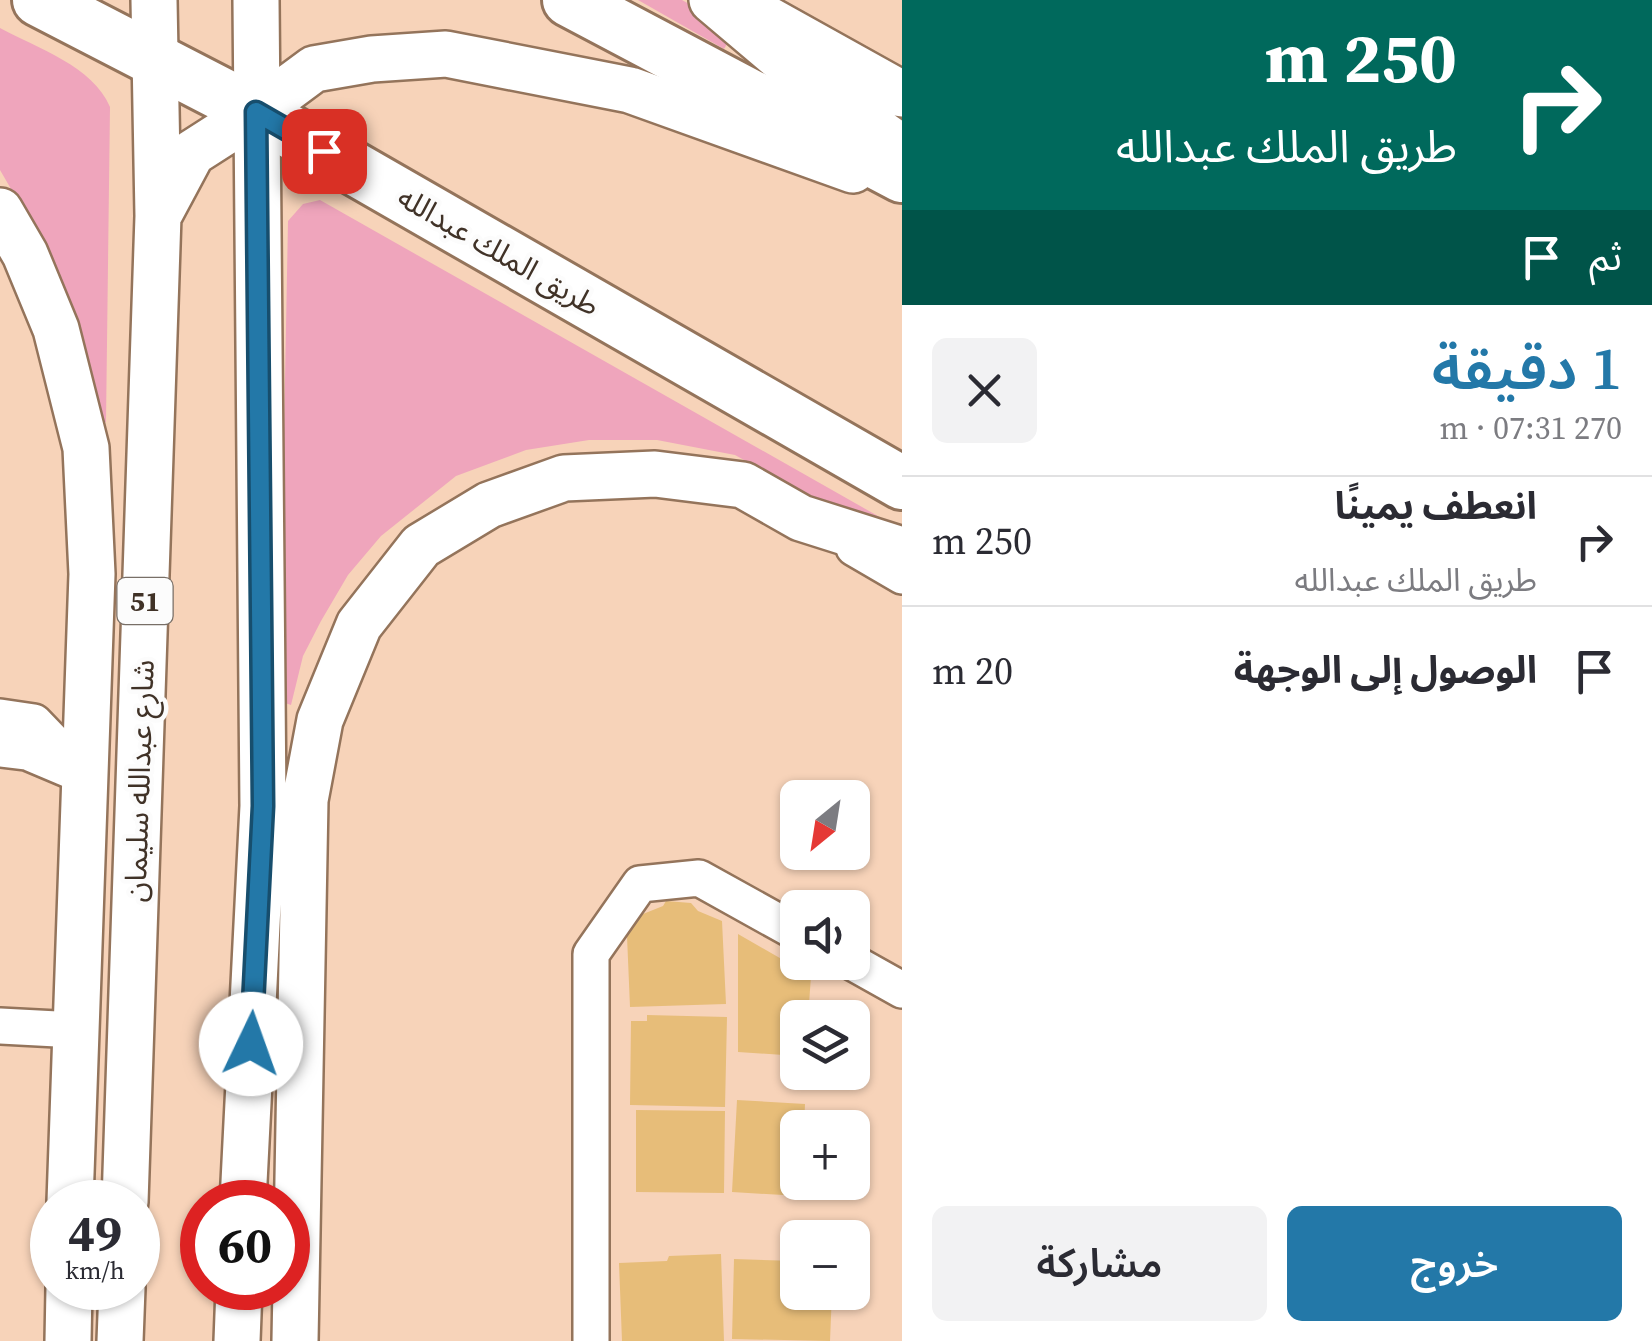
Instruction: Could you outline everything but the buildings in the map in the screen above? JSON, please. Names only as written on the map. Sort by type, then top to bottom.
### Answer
[{"type":"highway","name":"طريق الملك عبدالله","points":[[38,0],[256,112],[902,483]]},
{"type":"highway","points":[[569,0],[902,176]]},
{"type":"main road","name":"شارع عبدالله سليمان","points":[[126,1180],[158,216],[154,0]]},
{"type":"main road","points":[[256,0],[256,112],[284,803],[295,1341]]},
{"type":"main road","points":[[712,0],[816,88],[902,148]]},
{"type":"main road","points":[[733,0],[902,94]]},
{"type":"main road","points":[[158,216],[192,153],[314,70],[372,59],[446,54],[630,90],[902,187]]},
{"type":"main road","points":[[0,211],[25,254],[56,329],[86,448],[92,574],[71,1180]]},
{"type":"main road","points":[[246,1180],[284,803],[359,625],[421,546],[489,505],[564,478],[655,474],[743,485],[801,518],[902,550]]},
{"type":"main road","points":[[87,777],[139,792]]},
{"type":"main road","points":[[68,1341],[69,1310]]},
{"type":"main road","points":[[120,1341],[121,1310]]},
{"type":"main road","points":[[237,1341],[238,1310]]},
{"type":"street","points":[[801,518],[902,576]]},
{"type":"street","points":[[0,717],[34,722],[87,777]]},
{"type":"street","points":[[0,749],[27,752],[87,777]]},
{"type":"street","points":[[591,1341],[591,954],[640,884],[698,878],[780,923]]},
{"type":"street","points":[[870,972],[902,990]]},
{"type":"street","points":[[0,1026],[76,1030]]},
{"type":"shaded area","points":[[638,0],[682,0],[735,30],[724,49]]},
{"type":"shaded area","points":[[0,28],[77,69],[91,80],[110,107],[106,422],[93,423],[25,213],[0,170]]},
{"type":"shaded area","points":[[320,200],[892,524],[845,516],[735,455],[657,440],[589,440],[526,450],[456,476],[381,536],[348,575],[321,621],[303,656],[291,705],[279,701],[288,221],[303,204]]},
{"type":"route","points":[[251,1044],[263,806],[256,112],[324,151]]}]
